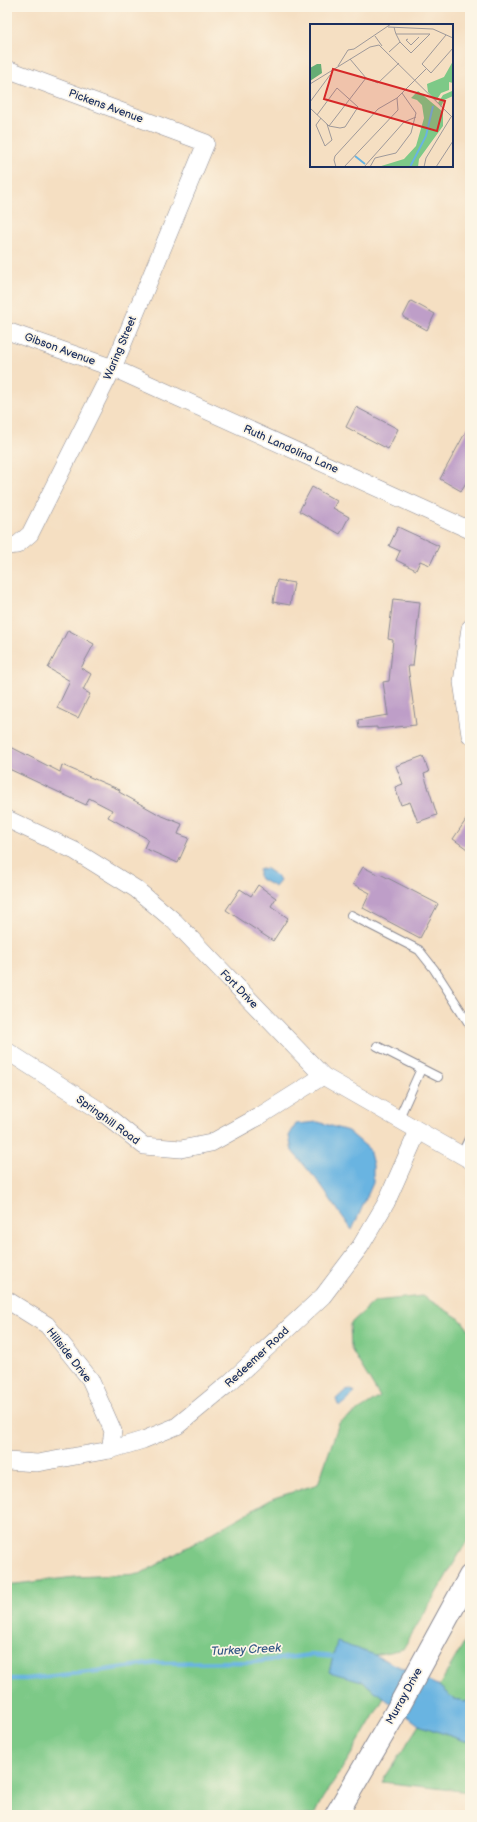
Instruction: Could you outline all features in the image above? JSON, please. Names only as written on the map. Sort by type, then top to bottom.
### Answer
[{"type":"street","name":"Pickens Avenue","points":[[7,69],[206,142]]},
{"type":"street","name":"Waring Street","points":[[12,546],[30,534],[113,368],[206,142]]},
{"type":"street","name":"Gibson Avenue","points":[[7,331],[113,368]]},
{"type":"street","name":"Ruth Landolina Lane","points":[[113,368],[470,530]]},
{"type":"street","points":[[470,628],[462,682],[470,735]]},
{"type":"street","name":"Fort Drive","points":[[7,820],[75,851],[136,889],[174,921],[322,1076],[466,1158]]},
{"type":"street","name":"Springhill Road","points":[[7,1051],[102,1112],[144,1146],[181,1149],[211,1143],[258,1117],[322,1076]]},
{"type":"street","name":"Redeemer Road","points":[[7,1461],[37,1463],[110,1450],[143,1440],[177,1426],[228,1384],[323,1296],[360,1247],[386,1203],[418,1131]]},
{"type":"street","name":"Hillside Drive","points":[[7,1300],[47,1325],[90,1379],[113,1431],[110,1450]]},
{"type":"street","name":"Murray Drive","points":[[336,1815],[392,1719],[470,1576]]},
{"type":"lane","points":[[351,915],[419,950],[470,1025]]},
{"type":"lane","points":[[377,1046],[438,1077]]},
{"type":"lane","points":[[398,1120],[421,1069]]},
{"type":"lane","points":[[466,1158],[470,1137]]},
{"type":"green space","points":[[423,1296],[460,1319],[470,1331],[470,1536],[403,1649],[375,1655],[362,1681],[384,1698],[349,1758],[322,1799],[314,1815],[7,1815],[7,1585],[75,1577],[140,1574],[274,1498],[318,1484],[339,1423],[380,1397],[351,1349],[350,1324],[375,1301]]},
{"type":"green space","points":[[470,1632],[470,1702],[453,1699],[439,1686]]},
{"type":"green space","points":[[419,1725],[465,1741],[470,1741],[470,1792],[382,1782]]},
{"type":"water","points":[[265,868],[277,876],[280,881],[275,887],[259,878],[259,870]]},
{"type":"water","points":[[318,1122],[348,1131],[369,1149],[373,1165],[373,1183],[352,1230],[316,1179],[292,1151],[289,1136],[296,1124]]},
{"type":"water","points":[[350,1389],[354,1392],[351,1396],[345,1403],[338,1405],[336,1399],[346,1390]]},
{"type":"water","points":[[337,1642],[375,1655],[439,1686],[453,1699],[470,1702],[470,1741],[465,1741],[419,1725],[362,1681],[329,1672]]},
{"type":"building","points":[[411,301],[435,314],[427,330],[403,317]]},
{"type":"building","points":[[356,407],[398,429],[388,449],[346,427]]},
{"type":"building","points":[[470,424],[470,476],[461,491],[440,479]]},
{"type":"building","points":[[312,487],[337,501],[333,508],[349,517],[340,534],[299,511]]},
{"type":"building","points":[[398,527],[439,546],[430,565],[420,561],[416,570],[396,560],[400,551],[389,546]]},
{"type":"building","points":[[277,580],[294,583],[290,605],[273,602]]},
{"type":"building","points":[[393,599],[420,602],[413,666],[408,666],[416,725],[377,729],[377,727],[359,728],[358,720],[388,715],[383,682],[389,681],[393,640],[388,639]]},
{"type":"building","points":[[68,630],[94,644],[81,668],[91,674],[83,690],[90,694],[78,718],[57,708],[70,681],[48,668]]},
{"type":"building","points":[[7,745],[60,772],[62,765],[120,790],[119,792],[160,815],[182,824],[178,834],[189,838],[178,863],[144,848],[148,839],[108,817],[112,810],[89,798],[86,805],[7,768]]},
{"type":"building","points":[[423,756],[429,772],[424,774],[437,815],[418,822],[410,802],[401,805],[395,787],[403,784],[396,766]]},
{"type":"building","points":[[470,814],[470,851],[453,839]]},
{"type":"building","points":[[363,867],[379,875],[380,874],[438,904],[420,938],[363,908],[370,893],[353,884]]},
{"type":"building","points":[[258,885],[276,898],[271,906],[288,918],[273,941],[226,910],[240,889],[251,896]]},
{"type":"waterway","name":"Turkey Creek","points":[[7,1679],[26,1679],[156,1663],[254,1662],[310,1655],[338,1657]]}]
